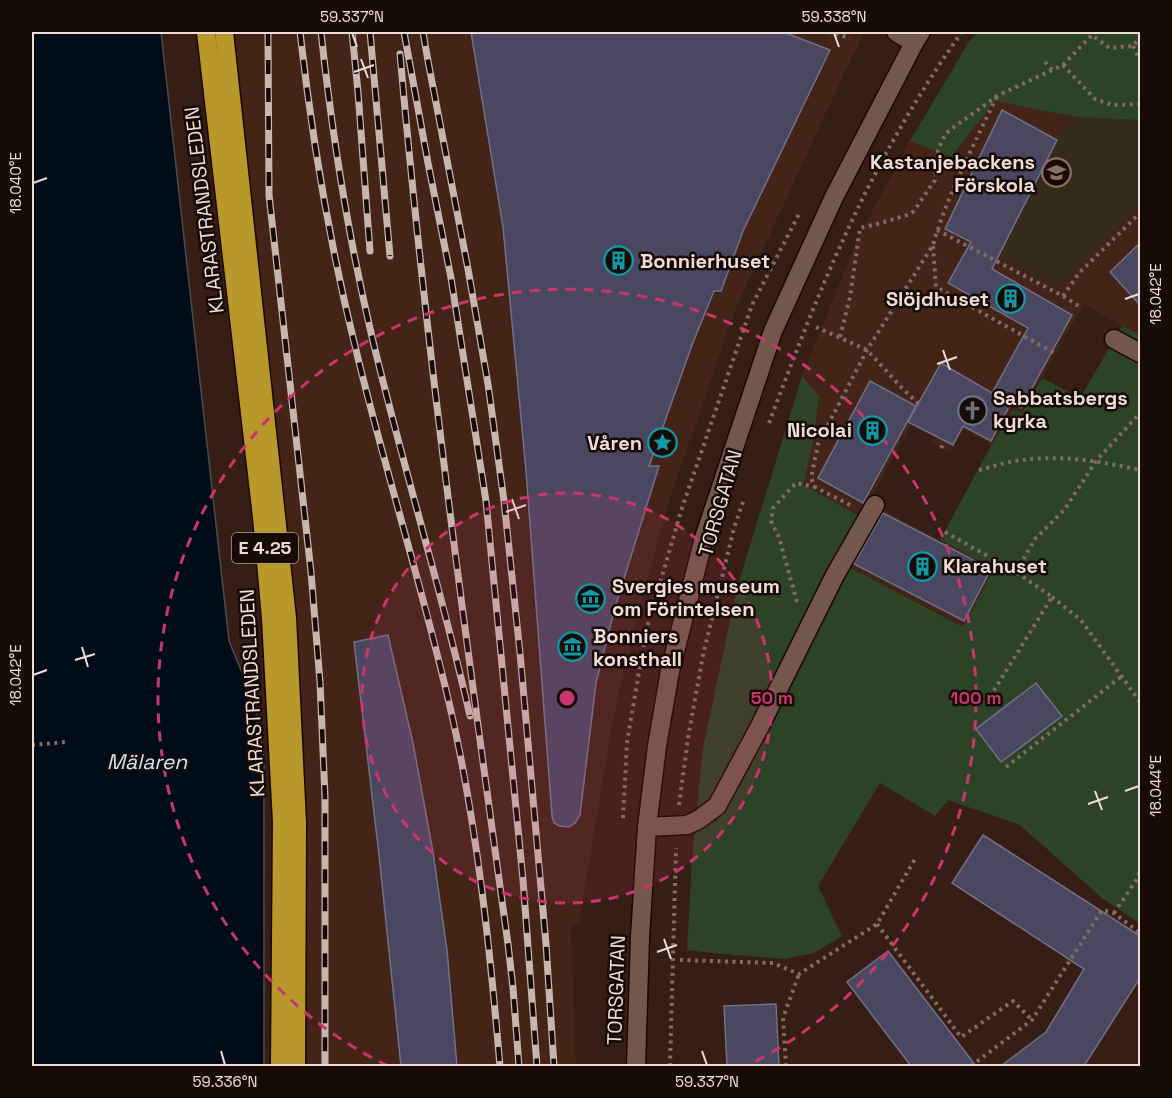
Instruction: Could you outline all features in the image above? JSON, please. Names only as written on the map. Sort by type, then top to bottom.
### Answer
[{"type":"highway","name":"KLARASTRANDSLEDEN","points":[[206,32],[272,618],[282,822],[280,1066]]},
{"type":"highway","name":"KLARASTRANDSLEDEN","points":[[224,32],[287,618],[297,823],[296,1066]]},
{"type":"main road","points":[[896,32],[918,37]]},
{"type":"main road","name":"TORSGATAN","points":[[636,1066],[640,938],[647,827],[659,733],[670,670],[707,528],[773,331],[834,197],[918,37]]},
{"type":"main road","points":[[1114,339],[1140,353]]},
{"type":"main road","points":[[647,827],[687,825],[717,806],[760,726],[834,576],[872,510]]},
{"type":"path","points":[[828,32],[850,38]]},
{"type":"path","name":"TORSGATAN","points":[[765,432],[806,327],[858,208],[899,131],[962,32]]},
{"type":"path","points":[[840,337],[850,297],[860,228],[914,211],[935,180],[938,150],[946,133],[997,96],[1064,67],[1090,33],[1109,48],[1133,45],[1140,38]]},
{"type":"path","points":[[1133,45],[1140,61]]},
{"type":"path","points":[[1045,62],[1053,71]]},
{"type":"path","points":[[1064,67],[1095,99],[1112,105],[1140,104]]},
{"type":"path","points":[[815,487],[811,478],[818,444],[867,350],[933,245],[959,175],[997,96]]},
{"type":"path","points":[[1063,296],[1080,272],[1140,213]]},
{"type":"path","points":[[937,230],[1082,308]]},
{"type":"path","points":[[933,245],[936,287],[1056,354]]},
{"type":"path","points":[[816,327],[867,350],[921,406]]},
{"type":"path","points":[[1017,572],[1035,539],[1065,509],[1096,461],[1140,413]]},
{"type":"path","points":[[941,448],[945,441]]},
{"type":"path","points":[[979,470],[1014,461],[1055,457],[1096,461],[1140,470]]},
{"type":"path","points":[[805,634],[779,537],[771,521],[774,508],[796,483],[815,487],[872,510]]},
{"type":"path","name":"TORSGATAN","points":[[670,1066],[676,826],[688,738],[703,655],[734,528],[745,496]]},
{"type":"path","points":[[945,532],[1017,572],[1081,620],[1140,702]]},
{"type":"path","points":[[993,692],[1052,597]]},
{"type":"path","points":[[1006,767],[1122,676]]},
{"type":"path","points":[[32,745],[66,742]]},
{"type":"path","points":[[786,1066],[783,1018],[799,974],[877,924],[915,859]]},
{"type":"path","points":[[1114,913],[1137,879],[1140,870]]},
{"type":"path","points":[[971,1066],[1032,1020],[1102,910],[1114,913],[1140,933]]},
{"type":"path","points":[[877,924],[961,1036],[1013,1000],[1032,1020]]},
{"type":"path","points":[[680,960],[773,963],[799,974]]},
{"type":"shaded area","points":[[231,32],[865,32],[735,310],[668,504],[636,620],[614,714],[579,925],[571,926],[576,1066],[308,1066],[305,779],[297,622]]},
{"type":"shaded area","points":[[995,101],[1076,117],[1140,120],[1140,334],[1084,304],[1022,414],[1013,410],[992,444],[964,430],[950,453],[932,443],[944,418],[921,406],[869,502],[994,569],[963,627],[836,560],[803,486],[814,439],[819,396],[802,376],[857,240],[910,141],[951,157]]},
{"type":"shaded area","name":"Kastanjebackens Förskola","points":[[1002,110],[1057,140],[1076,117],[1140,120],[1140,206],[1057,286],[945,229]]},
{"type":"green space","points":[[978,32],[1140,32],[1140,120],[1076,117],[995,101],[951,157],[910,141],[970,40]]},
{"type":"green space","points":[[1122,326],[1140,334],[1140,924],[1102,898],[1020,825],[948,800],[935,816],[880,783],[818,886],[842,936],[814,953],[785,959],[687,950],[692,860],[703,748],[737,588],[802,376],[819,396],[814,439],[803,485],[859,516],[836,560],[963,627],[994,569],[940,540],[1013,410],[1022,413],[1042,378],[1080,398]]},
{"type":"water","name":"Mälaren","points":[[32,32],[161,32],[229,641],[254,702],[264,759],[264,1066],[32,1066]]},
{"type":"building","name":"Bonnierhuset","points":[[471,32],[783,32],[830,50],[743,231],[721,291],[714,291],[692,345],[649,466],[659,466],[614,611],[596,683],[580,815],[569,827],[554,823],[552,816],[526,471],[503,227]]},
{"type":"building","points":[[1002,110],[1057,140],[992,269],[1072,315],[1021,408],[1011,403],[991,441],[963,426],[953,445],[908,422],[941,363],[992,393],[1028,328],[948,283],[971,242],[945,229]]},
{"type":"building","points":[[1140,243],[1140,305],[1110,272]]},
{"type":"building","name":"Nicolai","points":[[870,381],[916,406],[863,503],[818,478]]},
{"type":"building","name":"Klarahuset","points":[[883,513],[991,569],[964,621],[854,564]]},
{"type":"building","points":[[388,635],[413,743],[433,852],[447,950],[457,1066],[401,1066],[354,642]]},
{"type":"building","points":[[1036,683],[1062,716],[1001,762],[976,729]]},
{"type":"building","points":[[983,835],[1140,936],[1140,978],[1084,1066],[1001,1066],[1046,1032],[1084,969],[952,883]]},
{"type":"building","points":[[888,951],[976,1066],[911,1066],[847,982]]},
{"type":"building","points":[[776,1004],[779,1066],[727,1066],[724,1006]]},
{"type":"railway","points":[[268,32],[269,195],[311,572],[320,682],[325,797],[325,1066]]},
{"type":"railway","points":[[300,32],[310,112],[338,271],[368,396],[430,627],[462,763],[482,892],[500,1066]]},
{"type":"railway","points":[[321,32],[342,185],[363,299],[470,716]]},
{"type":"railway","points":[[352,32],[370,251]]},
{"type":"railway","points":[[370,32],[390,256]]},
{"type":"railway","points":[[404,32],[451,278],[486,501],[523,880],[537,1066]]},
{"type":"railway","points":[[423,32],[488,384],[504,501],[546,944],[554,1066]]},
{"type":"railway","points":[[400,54],[435,388],[508,944],[519,1066]]},
{"type":"place","name":"Kastanjebackens Förskola","points":[[1056,173]]},
{"type":"place","name":"Bonnierhuset","points":[[619,261]]},
{"type":"place","name":"Slöjdhuset","points":[[1010,299]]},
{"type":"place","name":"Sabbatsbergs kyrka","points":[[972,410]]},
{"type":"place","name":"Nicolai","points":[[873,430]]},
{"type":"place","name":"Våren","points":[[663,443]]},
{"type":"place","name":"Klarahuset","points":[[922,566]]},
{"type":"place","name":"Svergies museum om Förintelsen","points":[[591,598]]},
{"type":"place","name":"Bonniers konsthall","points":[[572,647]]}]
